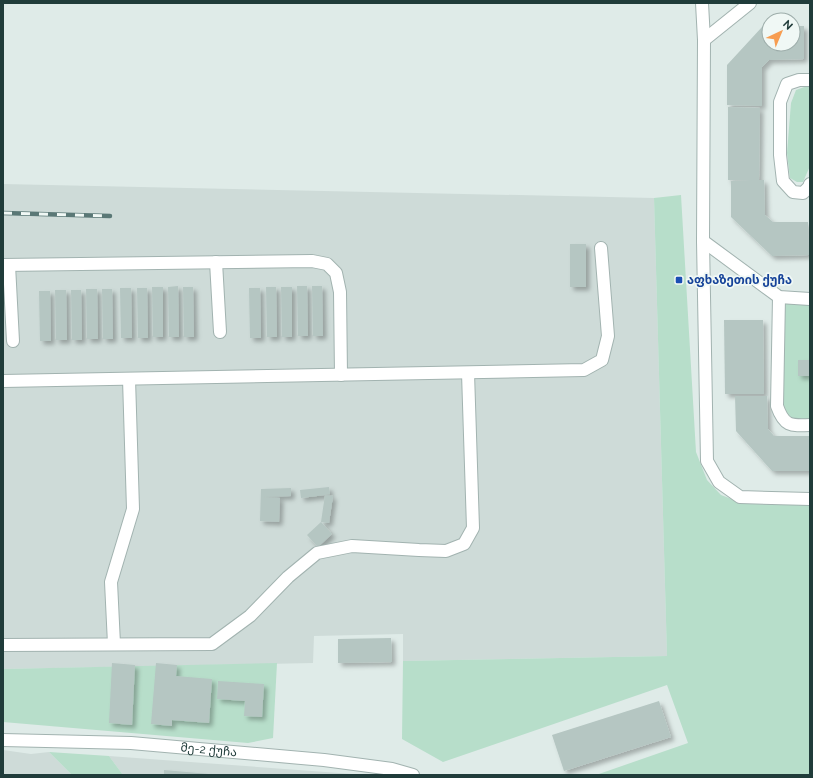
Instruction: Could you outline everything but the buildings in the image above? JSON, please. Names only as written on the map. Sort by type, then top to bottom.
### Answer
[{"type":"street","points":[[702,3],[704,40],[703,241],[707,461],[719,482],[740,497],[810,499]]},
{"type":"street","points":[[704,40],[750,3]]},
{"type":"street","points":[[810,80],[799,80],[787,84],[780,102],[780,155],[783,181],[793,192],[803,193],[810,184]]},
{"type":"street","points":[[703,241],[779,297],[810,299]]},
{"type":"street","points":[[3,381],[341,376],[584,370],[602,360],[608,336],[601,248]]},
{"type":"street","points":[[13,341],[6,265],[312,261],[326,264],[336,273],[340,292],[341,376]]},
{"type":"street","points":[[216,262],[220,332]]},
{"type":"street","points":[[779,297],[777,406],[781,418],[787,423],[799,426],[810,426]]},
{"type":"street","points":[[3,645],[212,644],[250,616],[288,577],[317,553],[352,546],[446,551],[464,544],[474,528],[468,373]]},
{"type":"street","points":[[114,644],[111,582],[133,509],[129,379]]},
{"type":"street","name":"მე-2 ქუჩა","points":[[3,740],[138,744],[324,760],[392,769],[413,775]]},
{"type":"shaded area","points":[[3,184],[654,198],[667,656],[403,661],[403,634],[314,636],[313,663],[3,669]]},
{"type":"shaded area","points":[[3,750],[31,754],[49,752],[72,775],[3,775]]},
{"type":"shaded area","points":[[109,756],[366,775],[123,775]]},
{"type":"green space","points":[[810,85],[810,166],[803,182],[797,182],[790,178],[787,153],[791,103],[796,90]]},
{"type":"green space","points":[[681,195],[696,452],[707,480],[721,495],[745,504],[810,505],[810,775],[596,775],[688,743],[667,685],[443,762],[402,739],[403,661],[667,656],[654,198]]},
{"type":"green space","points":[[783,303],[810,304],[810,423],[791,421],[780,405]]},
{"type":"green space","points":[[277,663],[273,738],[248,743],[3,722],[3,669]]},
{"type":"green space","points":[[49,752],[109,756],[123,775],[72,775]]},
{"type":"railway","points":[[3,213],[110,216]]},
{"type":"place","name":"აფხაზეთის ქუჩა","points":[[679,280]]}]
